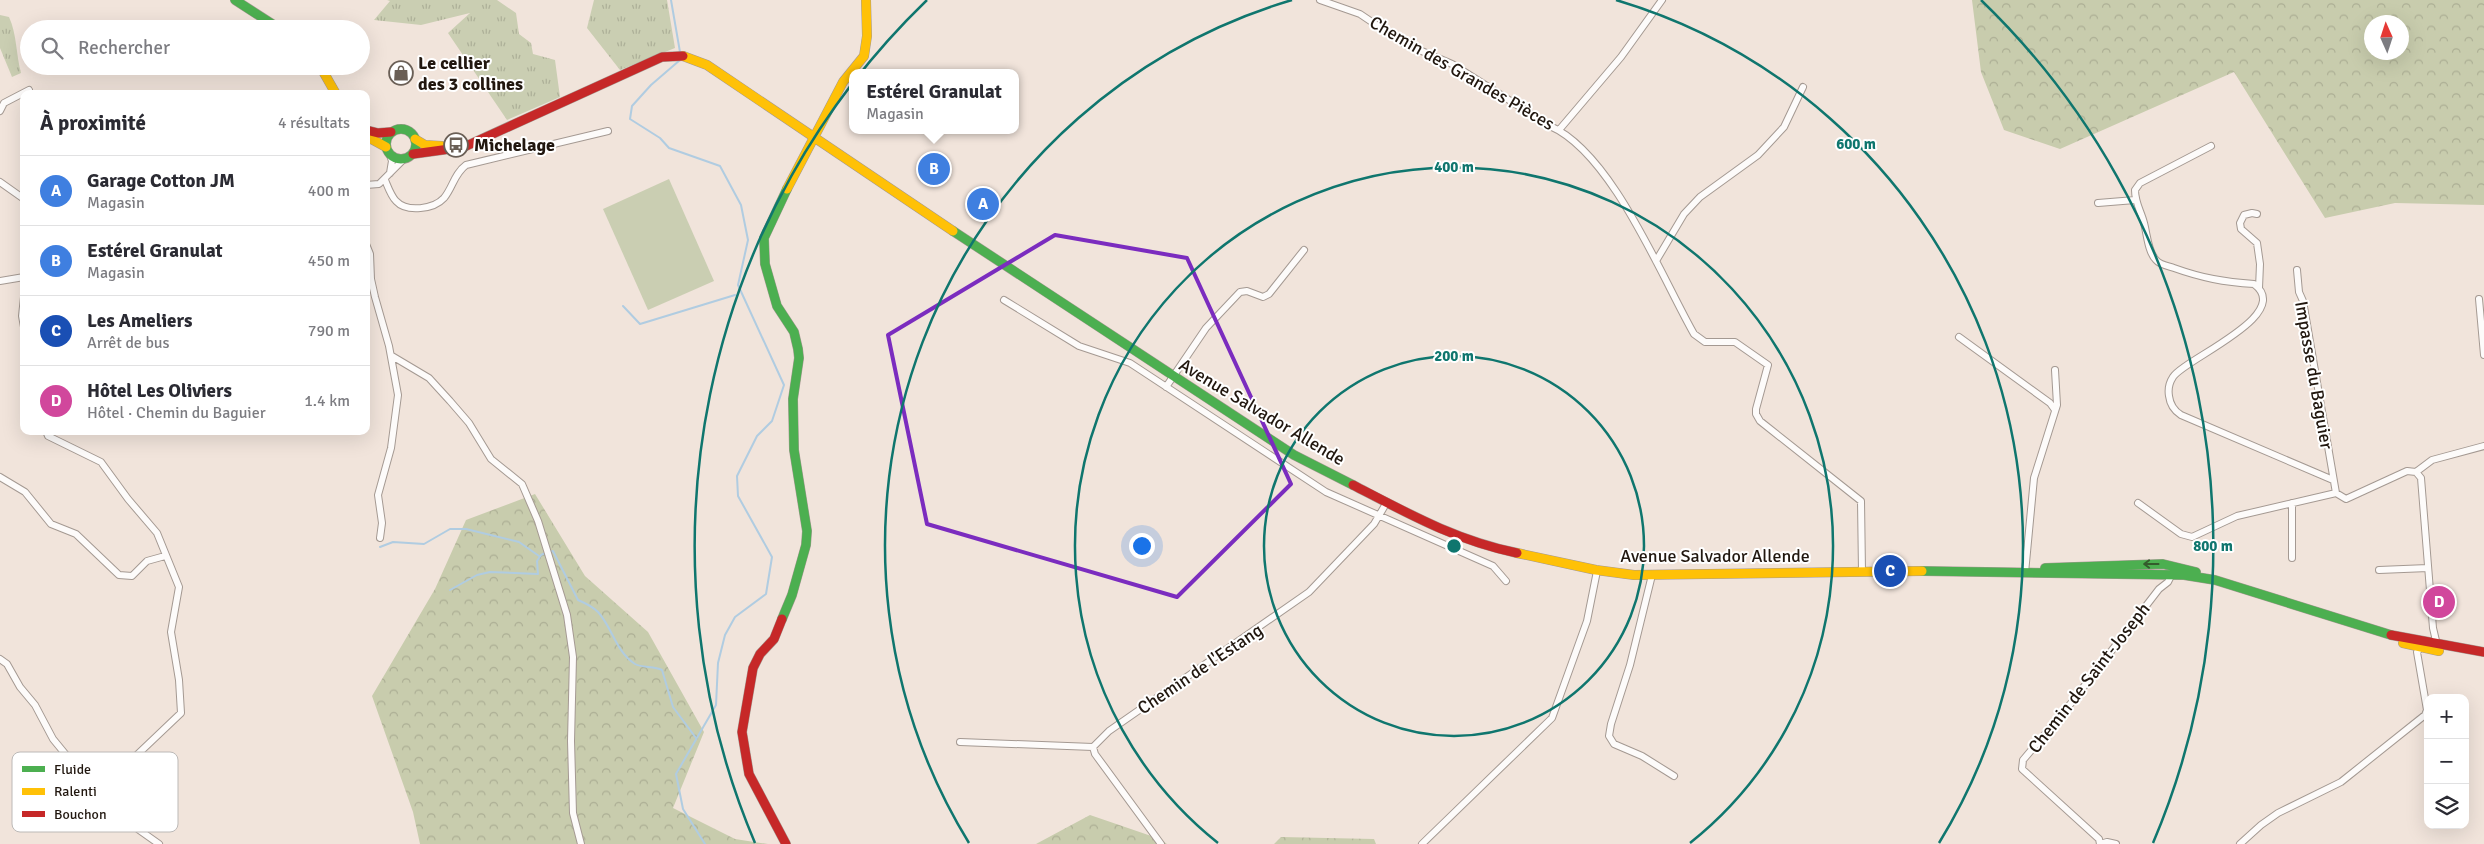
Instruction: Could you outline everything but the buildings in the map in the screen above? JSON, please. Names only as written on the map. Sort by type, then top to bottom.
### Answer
[{"type":"main road","points":[[235,0],[266,20]]},
{"type":"main road","points":[[854,69],[864,56],[867,36],[866,0]]},
{"type":"main road","name":"Avenue Salvador Allende","points":[[477,140],[662,57],[680,55],[706,65],[1174,378],[1294,455],[1440,530],[1484,546],[1597,570],[1652,575],[1862,571],[2025,571],[2172,574],[2215,580]]},
{"type":"main road","points":[[325,75],[334,90]]},
{"type":"main road","points":[[786,844],[749,774],[742,732],[753,668],[760,654],[774,639],[792,594],[806,545],[807,531],[794,450],[793,399],[800,358],[794,332],[777,306],[763,248],[765,231],[819,126],[849,75]]},
{"type":"main road","points":[[819,126],[834,151]]},
{"type":"main road","points":[[370,131],[378,133],[404,129],[412,133],[416,147],[408,157]]},
{"type":"main road","points":[[388,151],[386,139],[391,132]]},
{"type":"main road","points":[[370,139],[396,159],[455,150],[477,140]]},
{"type":"main road","points":[[415,139],[425,145],[435,146],[477,140]]},
{"type":"main road","name":"Avenue Salvador Allende","points":[[2025,571],[2163,564],[2195,572],[2378,632],[2428,646]]},
{"type":"main road","name":"Avenue Salvador Allende","points":[[2378,632],[2408,644],[2484,652]]},
{"type":"street","name":"Chemin des Grandes Pièces","points":[[1320,0],[1360,14],[1403,43],[1452,64],[1559,130],[1578,145],[1602,172],[1656,261],[1688,322],[1700,339],[1705,342],[1736,342],[1768,365],[1756,409],[1756,414],[1760,421],[1861,501],[1862,571]]},
{"type":"street","points":[[1559,130],[1621,57],[1662,0]]},
{"type":"street","points":[[1656,261],[1684,214],[1700,197],[1758,155],[1784,127],[1804,88]]},
{"type":"street","points":[[0,110],[4,103],[20,95]]},
{"type":"street","points":[[385,180],[396,202],[404,207],[421,208],[443,198],[455,175],[466,165],[608,131]]},
{"type":"street","points":[[2211,146],[2140,184],[2135,190],[2134,200],[2144,220],[2151,251],[2155,260],[2160,263],[2214,281],[2254,284],[2259,288]]},
{"type":"street","points":[[388,151],[392,166],[390,174]]},
{"type":"street","points":[[370,185],[379,184],[385,180],[408,157]]},
{"type":"street","points":[[0,182],[20,196]]},
{"type":"street","points":[[2098,203],[2134,200]]},
{"type":"street","points":[[2257,214],[2244,215],[2240,224],[2241,229],[2257,243],[2260,264],[2259,288],[2262,303],[2249,325],[2173,376],[2169,386],[2171,404],[2180,415],[2333,480]]},
{"type":"street","points":[[1166,387],[1174,378],[1206,328],[1240,292],[1247,291],[1263,297],[1269,294],[1304,250]]},
{"type":"street","points":[[370,254],[374,297],[392,356],[398,395],[391,448],[378,495],[382,523],[380,538]]},
{"type":"street","name":"Impasse du Baguier","points":[[2297,270],[2298,292],[2302,301],[2336,493]]},
{"type":"street","points":[[0,281],[20,278]]},
{"type":"street","points":[[2479,299],[2484,355]]},
{"type":"street","points":[[1004,300],[1078,346],[1130,363],[1326,492],[1493,566],[1506,581]]},
{"type":"street","points":[[1959,337],[2050,403],[2055,410]]},
{"type":"street","points":[[392,356],[429,378],[469,423],[491,459],[522,484],[538,521],[567,615],[573,657],[571,742],[573,813],[581,844]]},
{"type":"street","points":[[2025,571],[2034,478],[2057,405],[2055,370]]},
{"type":"street","points":[[48,435],[101,462],[128,499],[157,533],[179,587],[171,632],[178,671],[181,713],[140,752]]},
{"type":"street","points":[[2138,503],[2181,534],[2192,537],[2237,516],[2336,493],[2346,499],[2407,471],[2416,472],[2432,460],[2484,446]]},
{"type":"street","points":[[2240,844],[2278,813],[2340,782],[2425,715],[2427,710],[2417,652],[2428,646],[2433,628],[2422,482],[2416,472]]},
{"type":"street","points":[[0,477],[25,492],[51,524],[76,534],[119,576],[132,576],[147,561],[165,556]]},
{"type":"street","name":"Chemin de l'Estang","points":[[1093,747],[1109,731],[1310,592],[1345,556],[1379,515],[1387,502]]},
{"type":"street","points":[[2292,503],[2292,558]]},
{"type":"street","points":[[2379,570],[2428,568]]},
{"type":"street","points":[[1422,844],[1552,718],[1587,621],[1597,570]]},
{"type":"street","points":[[2172,574],[2176,570],[2195,572]]},
{"type":"street","name":"Chemin de Saint-Joseph","points":[[2100,844],[2099,839],[2022,768],[2023,760],[2072,702],[2172,574]]},
{"type":"street","points":[[1652,575],[1630,665],[1609,736],[1614,744],[1642,756],[1674,776]]},
{"type":"street","points":[[2428,646],[2433,628]]},
{"type":"street","points":[[0,659],[7,664],[20,687],[35,705],[53,739],[64,752]]},
{"type":"street","points":[[960,742],[1093,747],[1095,754],[1161,844]]},
{"type":"street","points":[[142,832],[159,844]]},
{"type":"street","points":[[2100,844],[2107,842],[2116,844]]},
{"type":"highlighted area","points":[[1055,235],[1187,258],[1291,484],[1177,597],[927,524],[888,335]]},
{"type":"green space","points":[[387,0],[497,0],[516,13],[519,34],[531,43],[533,54],[555,60],[560,97],[507,120],[448,33],[470,13],[421,25],[374,20],[390,1]]},
{"type":"green space","points":[[594,0],[667,0],[675,48],[620,70],[587,28]]},
{"type":"green space","points":[[1972,0],[2484,0],[2484,205],[2395,203],[2325,218],[2234,72],[2060,149],[2004,130],[1981,72]]},
{"type":"green space","points":[[0,15],[9,17],[12,24],[20,73],[12,77],[0,48]]},
{"type":"green space","points":[[669,179],[714,281],[648,310],[603,209]]},
{"type":"green space","points":[[535,494],[585,576],[648,632],[704,732],[673,808],[735,839],[768,844],[420,844],[413,812],[372,696],[435,589],[466,520]]},
{"type":"green space","points":[[1090,815],[1160,839],[1167,844],[1036,844]]},
{"type":"green space","points":[[1281,837],[1374,839],[1376,844],[1274,844]]},
{"type":"waterway","points":[[671,0],[680,52]]},
{"type":"waterway","points":[[680,60],[651,85],[632,106],[630,119],[660,138],[669,148],[720,166],[741,205],[748,240],[738,285],[784,385],[772,421],[757,436],[737,476],[738,496],[772,557],[766,594],[735,617],[725,635],[718,663],[716,705],[676,774],[683,809],[705,844]]},
{"type":"waterway","points":[[623,306],[640,324],[735,295]]},
{"type":"waterway","points":[[380,547],[393,542],[424,544],[450,529],[466,529],[519,542],[539,556]]},
{"type":"waterway","points":[[550,552],[553,551],[578,600],[591,606],[598,612],[623,653],[635,664],[662,670],[673,707],[696,738]]},
{"type":"waterway","points":[[450,590],[477,575],[490,572],[538,574],[537,561],[545,553]]},
{"type":"traffic: fast","points":[[235,0],[266,20]]},
{"type":"traffic: fast","points":[[401,129],[412,133],[416,144],[412,155],[401,159],[390,155],[386,144],[390,133],[401,129]]},
{"type":"traffic: fast","points":[[782,619],[792,595],[806,545],[807,531],[794,450],[793,399],[799,358],[798,349],[794,332],[777,306],[765,264],[764,238],[787,189]]},
{"type":"traffic: fast","points":[[953,231],[1294,455],[1353,485]]},
{"type":"traffic: fast","points":[[2045,568],[2163,564],[2196,572]]},
{"type":"traffic: fast","points":[[1922,571],[2184,575],[2215,580],[2391,635]]},
{"type":"traffic: slow","points":[[854,69],[864,56],[867,36],[866,0]]},
{"type":"traffic: slow","points":[[683,56],[707,65],[953,231]]},
{"type":"traffic: slow","points":[[325,75],[334,90]]},
{"type":"traffic: slow","points":[[787,189],[843,82],[849,75]]},
{"type":"traffic: slow","points":[[370,138],[386,147]]},
{"type":"traffic: slow","points":[[415,139],[425,145],[442,146]]},
{"type":"traffic: slow","points":[[1517,553],[1596,570],[1634,575],[1922,571]]},
{"type":"traffic: slow","points":[[2403,643],[2439,651]]},
{"type":"traffic: jam","points":[[413,154],[464,147],[662,57],[683,56]]},
{"type":"traffic: jam","points":[[370,131],[378,133],[391,132]]},
{"type":"traffic: jam","points":[[1353,485],[1433,525],[1473,541],[1517,553]]},
{"type":"traffic: jam","points":[[782,619],[774,639],[760,654],[753,668],[742,732],[749,774],[786,844]]},
{"type":"traffic: jam","points":[[2391,635],[2484,652]]},
{"type":"place","name":"Le cellier des 3 collines","points":[[401,73]]},
{"type":"place","name":"Michelage","points":[[456,145]]},
{"type":"place","name":"Estérel Granulat","points":[[934,169]]},
{"type":"place","name":"Garage Cotton JM","points":[[983,204]]},
{"type":"place","name":"Les Ameliers","points":[[1890,571]]},
{"type":"place","name":"Hôtel Les Oliviers","points":[[2439,602]]}]
